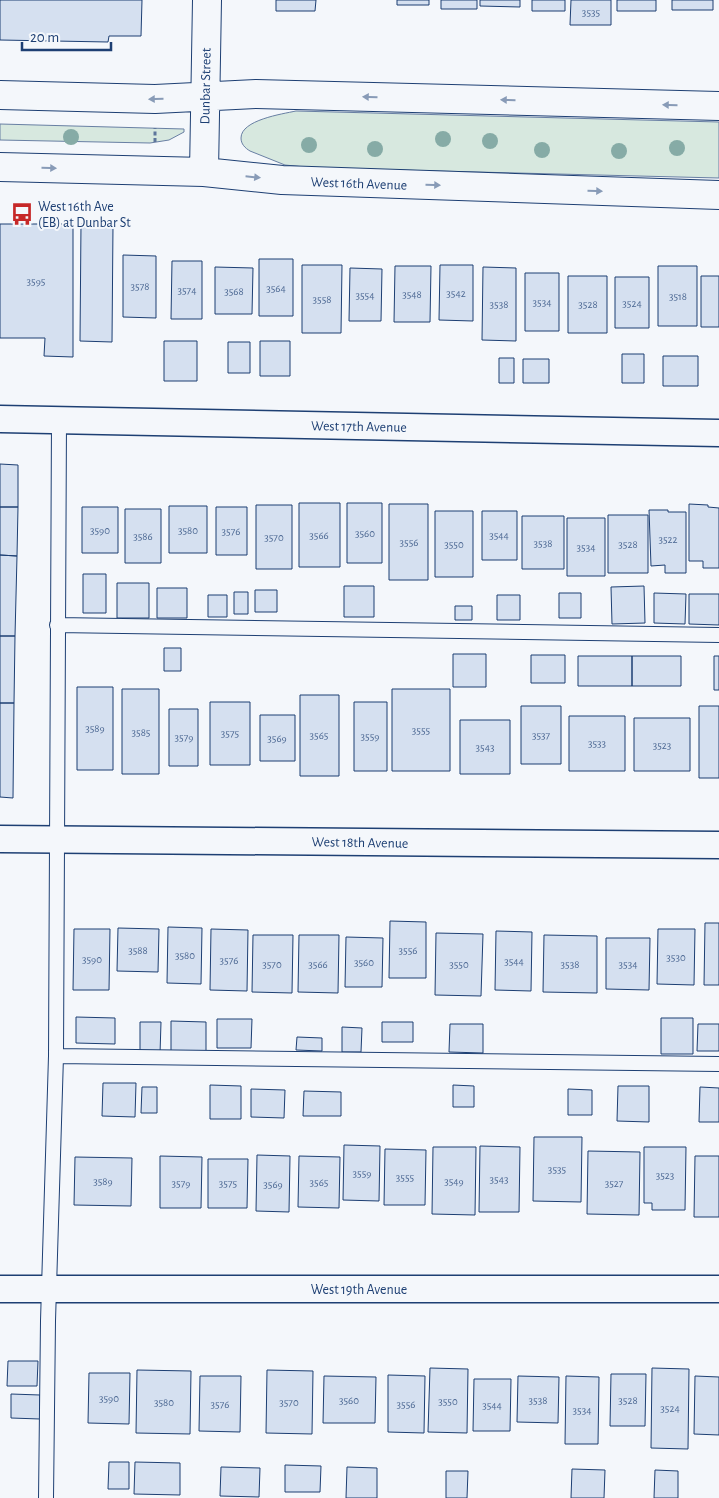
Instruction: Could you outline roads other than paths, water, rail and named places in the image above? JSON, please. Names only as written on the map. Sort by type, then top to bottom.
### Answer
[{"type":"main road","name":"Dunbar Street","points":[[204,172],[207,0]]},
{"type":"main road","points":[[0,95],[155,99],[256,94],[719,106]]},
{"type":"main road","name":"West 16th Avenue","points":[[0,167],[204,172],[282,180],[719,195]]},
{"type":"street","name":"West 17th Avenue","points":[[0,419],[719,433]]},
{"type":"street","name":"West 18th Avenue","points":[[0,839],[719,845]]},
{"type":"street","name":"West 19th Avenue","points":[[0,1289],[719,1289]]},
{"type":"lane","points":[[46,1498],[49,1289],[56,1056],[59,420]]},
{"type":"lane","points":[[57,624],[719,635]]},
{"type":"lane","points":[[56,1056],[719,1064]]},
{"type":"place","name":"West 16th Ave (EB) at Dunbar St","points":[[22,214]]}]
